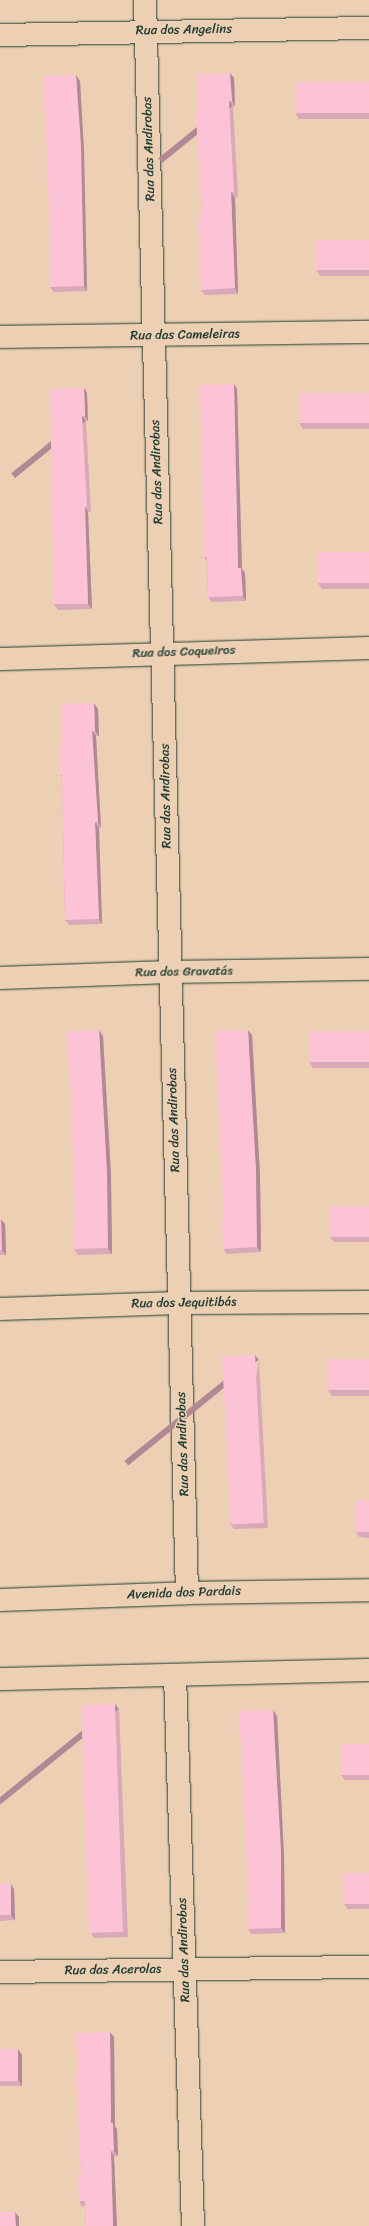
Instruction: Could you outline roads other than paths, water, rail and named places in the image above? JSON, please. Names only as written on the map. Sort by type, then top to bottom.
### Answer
[{"type":"street","name":"Rua das Andirobas","points":[[145,0],[187,1593]]},
{"type":"street","name":"Rua dos Angelins","points":[[0,34],[369,28]]},
{"type":"street","name":"Rua das Cameleiras","points":[[0,337],[369,332]]},
{"type":"street","name":"Rua dos Coqueiros","points":[[0,659],[162,652],[369,648]]},
{"type":"street","name":"Rua dos Gravatás","points":[[0,978],[170,972],[369,969]]},
{"type":"street","name":"Rua dos Jequitibás","points":[[0,1309],[179,1302],[369,1302]]},
{"type":"street","name":"Avenida dos Pardais","points":[[0,1600],[187,1593],[369,1590]]},
{"type":"street","points":[[0,1678],[369,1670]]},
{"type":"street","name":"Rua das Andirobas","points":[[175,1675],[193,2226]]},
{"type":"street","name":"Rua das Acerolas","points":[[0,1972],[369,1967]]}]
